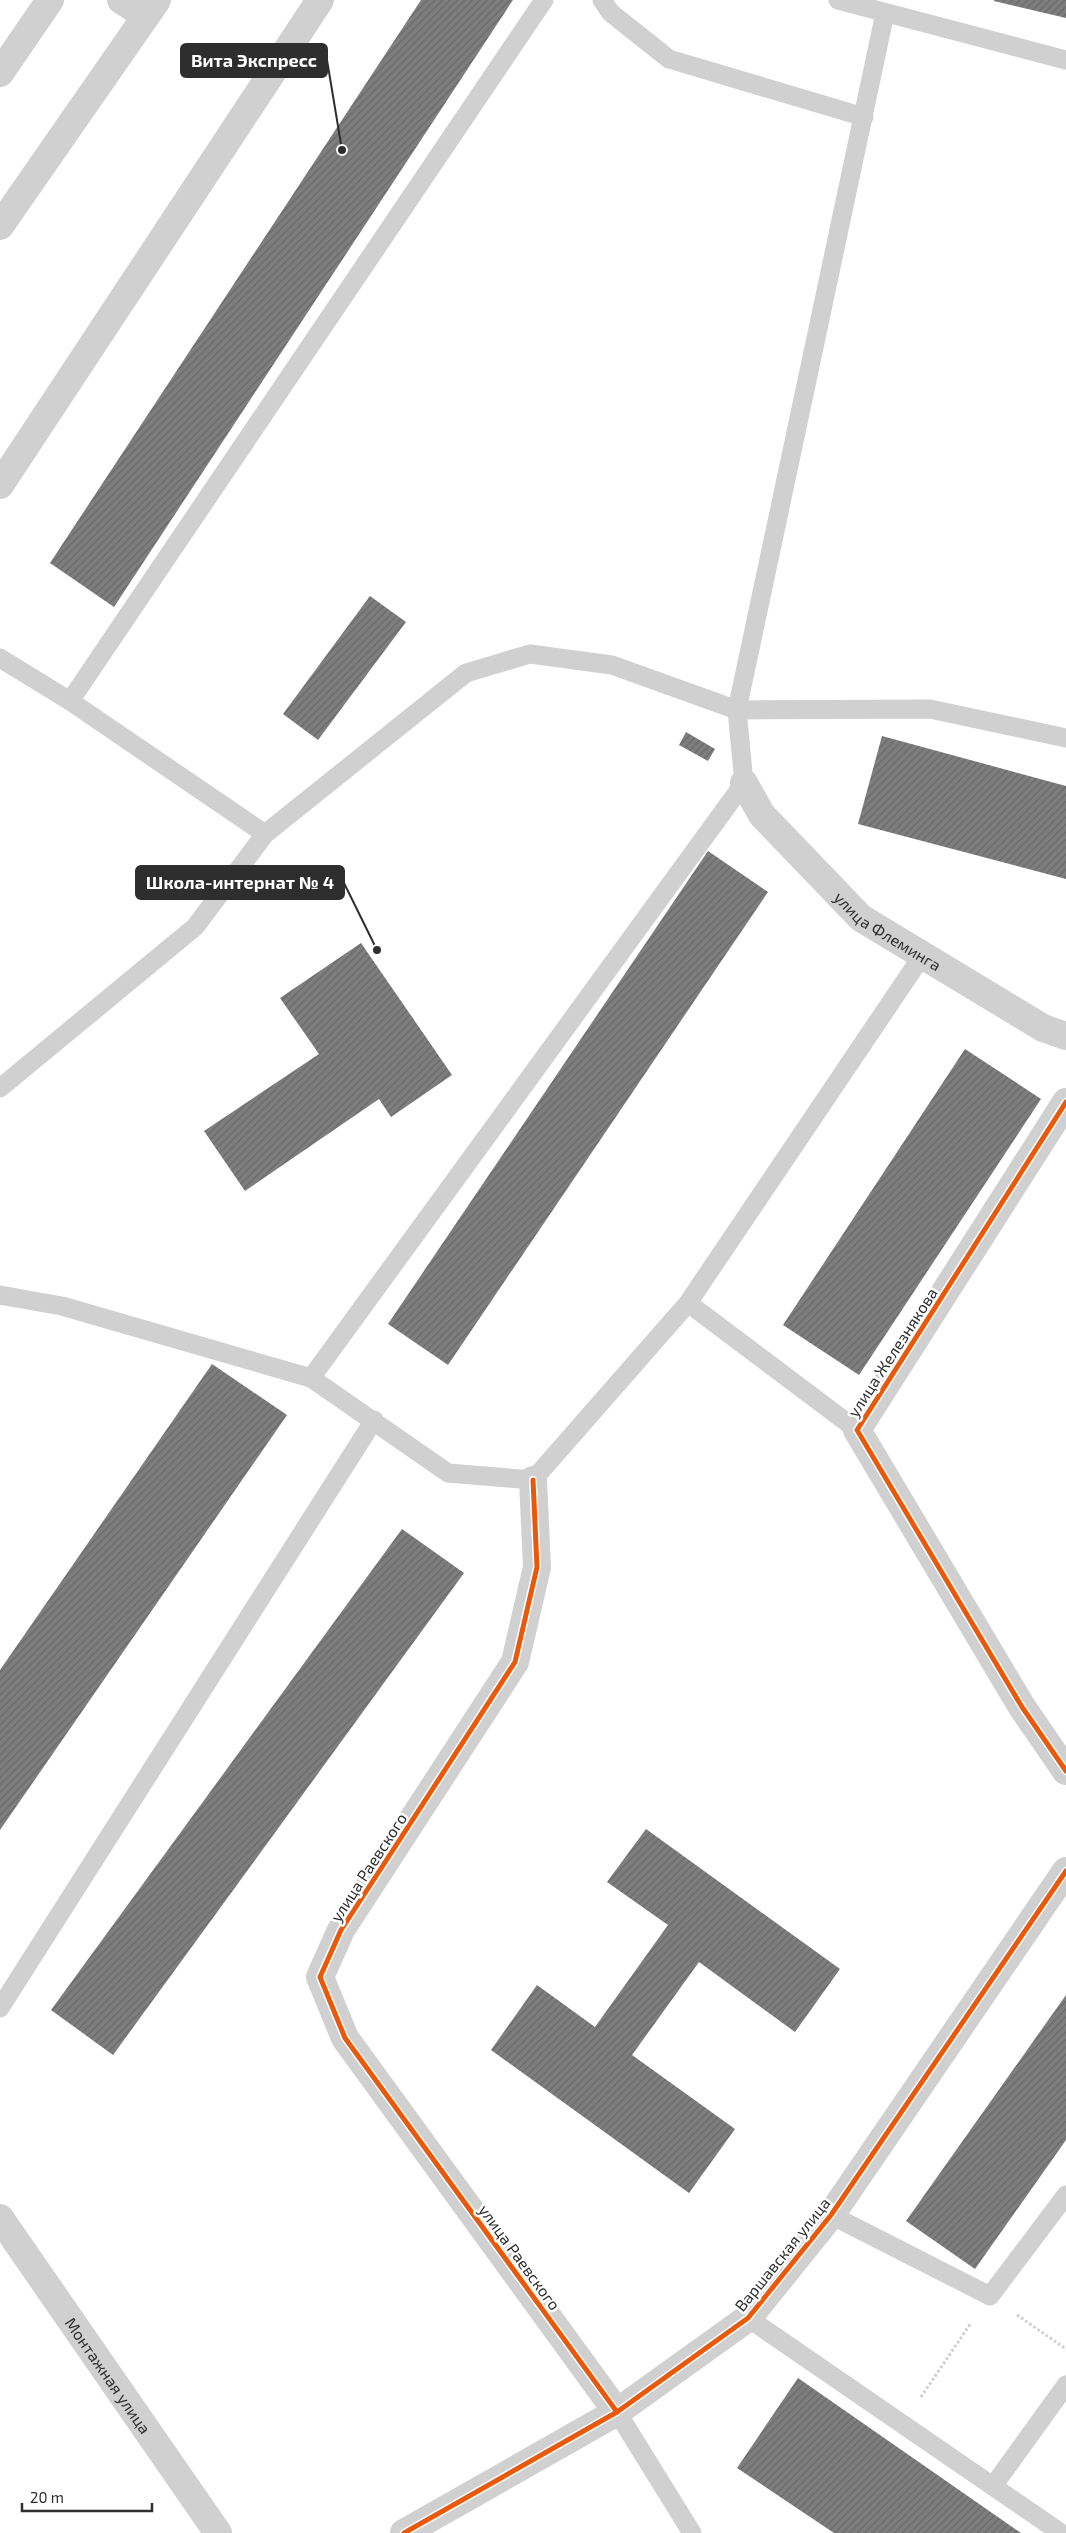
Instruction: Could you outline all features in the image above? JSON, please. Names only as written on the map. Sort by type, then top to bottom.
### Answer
[{"type":"street","points":[[0,73],[50,0]]},
{"type":"street","points":[[0,226],[152,8],[121,0]]},
{"type":"street","points":[[0,485],[320,0]]},
{"type":"street","name":"улица Флеминга","points":[[744,783],[762,815],[861,918],[1043,1028],[1066,1036]]},
{"type":"street","name":"улица Железнякова","points":[[1066,1102],[857,1430],[1022,1707],[1066,1771]]},
{"type":"street","name":"улица Раевского","points":[[533,1480],[537,1567],[515,1662],[341,1930],[320,1977],[345,2038],[617,2412]]},
{"type":"street","name":"Варшавская улица","points":[[404,2533],[617,2412],[748,2318],[831,2215],[1066,1871]]},
{"type":"street","name":"Монтажная улица","points":[[0,2218],[218,2533]]},
{"type":"lane","points":[[70,701],[544,0]]},
{"type":"lane","points":[[602,0],[612,13],[669,59],[864,117]]},
{"type":"lane","points":[[838,0],[1066,60]]},
{"type":"lane","points":[[311,1378],[744,783],[737,710],[885,13]]},
{"type":"lane","points":[[0,1088],[195,927],[265,834],[466,673],[530,654],[612,665],[737,710],[930,709],[1066,738]]},
{"type":"lane","points":[[0,658],[70,701],[265,834]]},
{"type":"lane","points":[[0,1296],[62,1306],[311,1378],[448,1473],[533,1480],[688,1303],[922,956]]},
{"type":"lane","points":[[688,1303],[857,1430]]},
{"type":"lane","points":[[0,2008],[374,1420]]},
{"type":"lane","points":[[831,2215],[990,2296],[1066,2194]]},
{"type":"lane","points":[[748,2318],[1061,2533]]},
{"type":"lane","points":[[993,2486],[1066,2385]]},
{"type":"lane","points":[[617,2412],[692,2533]]},
{"type":"path","points":[[903,2424],[990,2296],[1066,2349]]},
{"type":"building","points":[[421,0],[513,0],[114,607],[50,563]]},
{"type":"building","points":[[994,0],[1066,0],[1066,18],[994,1]]},
{"type":"building","points":[[370,596],[406,622],[318,740],[283,714]]},
{"type":"building","points":[[686,732],[715,749],[708,761],[679,745]]},
{"type":"building","points":[[882,736],[1066,786],[1066,879],[858,824]]},
{"type":"building","points":[[708,851],[768,892],[448,1365],[388,1324]]},
{"type":"building","points":[[361,943],[452,1075],[391,1117],[379,1099],[245,1191],[204,1131],[319,1054],[280,998]]},
{"type":"building","points":[[965,1049],[1041,1099],[859,1375],[783,1325]]},
{"type":"building","points":[[212,1364],[287,1415],[0,1830],[0,1670]]},
{"type":"building","points":[[402,1529],[464,1573],[113,2055],[51,2010]]},
{"type":"building","points":[[646,1829],[840,1969],[795,2032],[699,1962],[632,2055],[735,2129],[689,2193],[491,2050],[537,1985],[595,2027],[668,1925],[607,1882]]},
{"type":"building","points":[[1066,1995],[1066,2140],[975,2269],[906,2221]]},
{"type":"building","points":[[798,2378],[1021,2533],[834,2533],[737,2468]]},
{"type":"cycle path","points":[[1066,1102],[857,1430],[1022,1707],[1066,1771]]},
{"type":"cycle path","points":[[533,1480],[537,1567],[515,1662],[341,1930],[320,1977],[345,2038],[617,2412]]},
{"type":"cycle path","points":[[404,2533],[617,2412],[748,2318],[831,2215],[1066,1871]]},
{"type":"place","name":"Вита Экспресс","points":[[342,150]]},
{"type":"place","name":"Школа-интернат № 4","points":[[377,950]]}]
